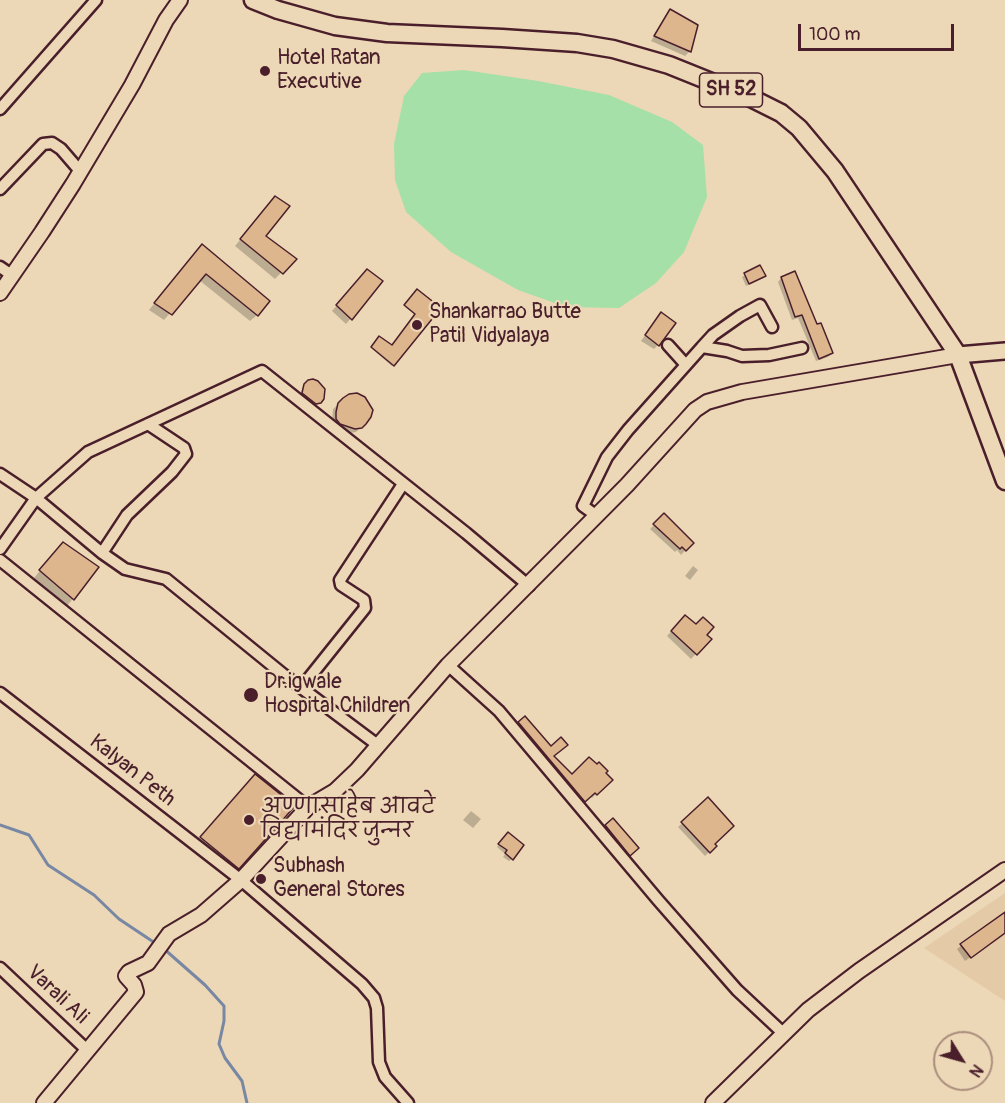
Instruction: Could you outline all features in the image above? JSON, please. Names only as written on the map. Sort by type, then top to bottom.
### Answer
[{"type":"main road","name":"SH 52","points":[[253,0],[278,10],[335,26],[376,32],[577,43],[613,49],[669,65],[751,98],[781,113],[799,128],[835,171],[958,355],[1005,481]]},
{"type":"main road","points":[[958,355],[1005,351]]},
{"type":"street","points":[[0,109],[96,0]]},
{"type":"street","points":[[0,293],[80,171],[180,0]]},
{"type":"street","points":[[0,189],[43,144],[52,143],[61,149],[80,171]]},
{"type":"street","points":[[0,267],[13,276]]},
{"type":"street","points":[[597,516],[583,506],[607,457],[628,430],[713,335],[760,305],[772,327]]},
{"type":"street","points":[[668,345],[686,365]]},
{"type":"street","points":[[702,347],[727,351],[742,357],[769,355],[802,348]]},
{"type":"street","points":[[44,1103],[136,992],[134,985],[126,976],[129,972],[148,963],[169,934],[201,915],[241,880],[308,807],[335,791],[379,746],[448,665],[597,516],[695,410],[707,402],[742,392],[958,355]]},
{"type":"street","points":[[0,549],[36,498],[88,452],[262,371],[529,586]]},
{"type":"street","points":[[102,554],[127,515],[172,472],[186,454],[184,448],[148,424]]},
{"type":"street","points":[[0,474],[36,498],[102,554],[125,569],[166,579],[301,688],[379,746]]},
{"type":"street","points":[[301,688],[365,608],[364,600],[341,585],[340,580],[403,484]]},
{"type":"street","points":[[0,560],[308,807]]},
{"type":"street","points":[[448,665],[499,711],[737,990],[783,1033]]},
{"type":"street","name":"Kalyan Peth","points":[[0,693],[241,880],[362,984],[374,998],[377,1008],[379,1062],[385,1077],[408,1103]]},
{"type":"street","points":[[712,1103],[808,1010],[859,970],[1005,870]]},
{"type":"street","name":"Varali Ali","points":[[0,968],[87,1050]]},
{"type":"shaded area","points":[[1005,893],[1005,1001],[924,948]]},
{"type":"green space","points":[[464,70],[609,95],[672,122],[703,145],[707,197],[684,252],[656,283],[619,308],[566,307],[518,290],[451,252],[406,212],[395,180],[394,144],[404,96],[422,73]]},
{"type":"building","points":[[670,9],[698,25],[691,52],[654,36]]},
{"type":"building","points":[[275,196],[290,206],[266,236],[297,259],[283,274],[240,239]]},
{"type":"building","points":[[202,244],[270,301],[258,316],[206,274],[172,315],[154,303]]},
{"type":"building","points":[[760,265],[766,276],[749,284],[744,273]]},
{"type":"building","points":[[367,269],[383,281],[352,320],[336,305]]},
{"type":"building","points":[[795,271],[817,324],[821,323],[833,353],[819,359],[802,315],[795,317],[781,277]]},
{"type":"building","name":"Shankarrao Butte Patil Vidyalaya","points":[[417,289],[441,308],[394,366],[371,347],[379,336],[392,345],[415,314],[404,305]]},
{"type":"building","points":[[661,312],[676,323],[659,346],[645,335]]},
{"type":"building","points":[[313,379],[325,389],[321,403],[316,404],[302,393],[304,384]]},
{"type":"building","points":[[357,393],[365,397],[373,410],[366,424],[362,428],[355,429],[340,424],[336,419],[336,412],[338,403],[343,398]]},
{"type":"building","points":[[664,513],[694,543],[686,551],[682,547],[680,549],[653,524]]},
{"type":"building","points":[[63,542],[99,567],[74,600],[39,570]]},
{"type":"building","points":[[685,615],[696,624],[703,617],[714,627],[707,635],[712,639],[697,655],[671,631]]},
{"type":"building","points":[[525,716],[551,746],[561,737],[568,745],[554,756],[572,774],[589,757],[597,764],[599,762],[613,780],[597,795],[595,793],[585,802],[518,722]]},
{"type":"building","name":"अण्णासाहेब आवटे विद्यामंदिर जुन्नर","points":[[255,774],[295,806],[239,869],[200,837]]},
{"type":"building","points":[[708,797],[734,826],[715,844],[717,846],[710,853],[681,822]]},
{"type":"building","points":[[613,818],[639,848],[630,856],[605,825]]},
{"type":"building","points":[[508,832],[524,845],[513,860],[505,853],[507,850],[498,844]]},
{"type":"building","points":[[1005,912],[1005,933],[971,958],[960,944]]},
{"type":"waterway","points":[[0,825],[29,835],[48,865],[94,895],[119,919],[158,945]]},
{"type":"waterway","points":[[163,948],[205,985],[224,1006],[224,1021],[219,1044],[225,1058],[242,1081],[247,1103]]},
{"type":"place","name":"Hotel Ratan Executive","points":[[265,71]]},
{"type":"place","name":"Shankarrao Butte Patil Vidyalaya","points":[[417,325]]},
{"type":"place","name":"Dr.igwale Hospital Children","points":[[251,695]]},
{"type":"place","name":"अण्णासाहेब आवटे विद्यामंदिर जुन्नर","points":[[249,820]]},
{"type":"place","name":"Subhash General Stores","points":[[261,879]]}]
